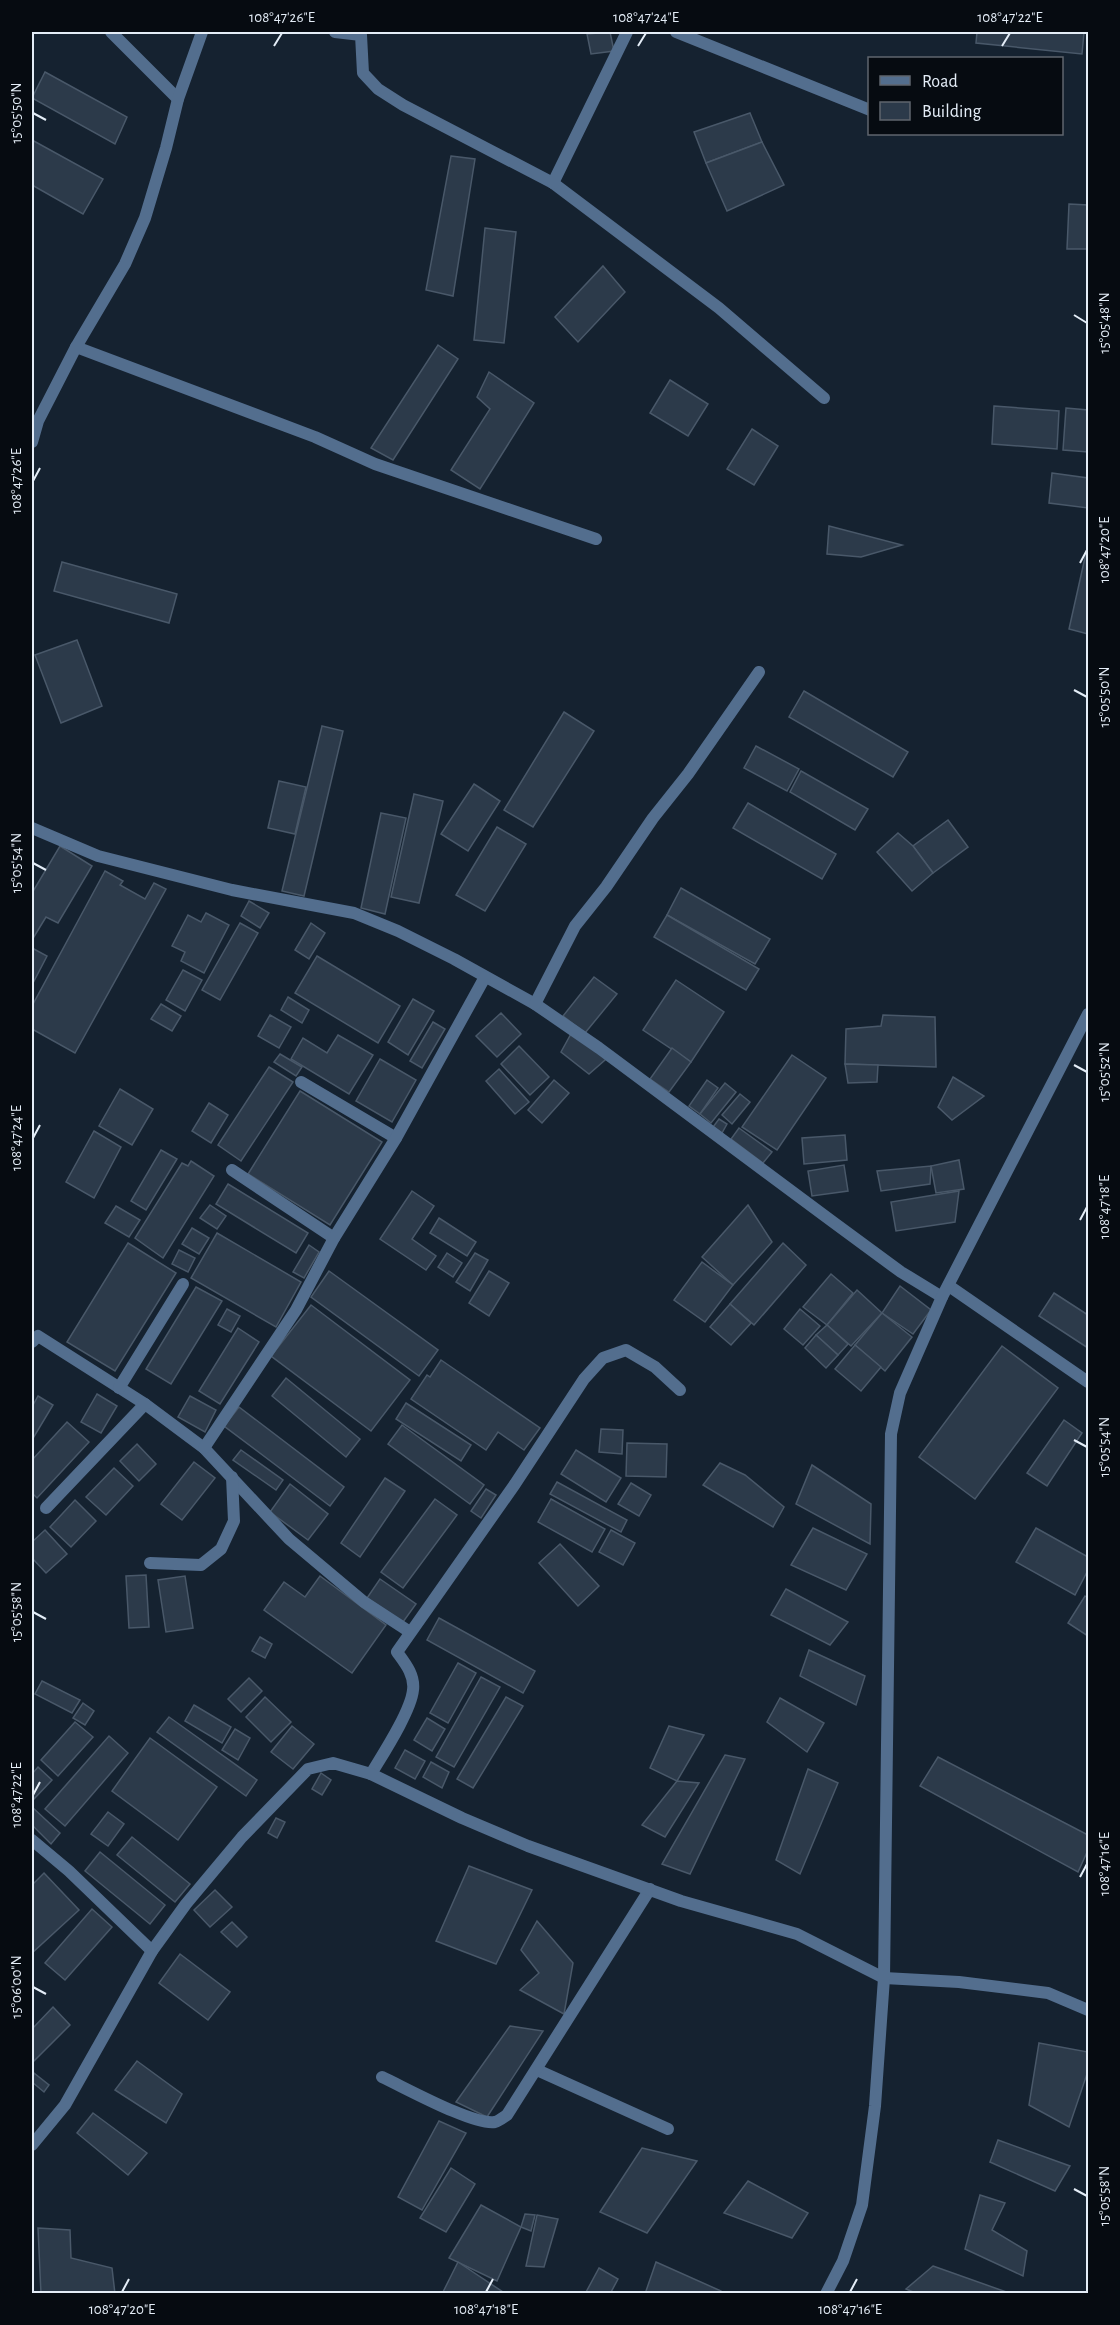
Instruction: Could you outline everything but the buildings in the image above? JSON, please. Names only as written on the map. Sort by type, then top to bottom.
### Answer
[{"type":"street","points":[[111,32],[178,99]]},
{"type":"street","points":[[32,442],[38,422],[76,347],[125,264],[145,218],[178,99],[202,32]]},
{"type":"street","points":[[335,32],[362,33],[363,72],[378,89],[489,152],[553,183],[719,308],[824,398]]},
{"type":"street","points":[[553,183],[627,32]]},
{"type":"street","points":[[676,32],[868,109]]},
{"type":"street","points":[[76,347],[315,437],[375,464],[596,539]]},
{"type":"street","points":[[535,1004],[576,926],[653,818],[688,774],[759,672]]},
{"type":"street","points":[[32,828],[98,856],[232,890],[354,913],[417,940],[535,1004],[599,1048],[867,1247],[946,1292],[1089,1382]]},
{"type":"street","points":[[204,1448],[296,1310],[334,1238],[396,1138],[485,977]]},
{"type":"street","points":[[826,2294],[843,2261],[862,2205],[875,2106],[884,1978],[891,1434],[900,1393],[946,1292],[1089,1014]]},
{"type":"street","points":[[301,1082],[396,1138]]},
{"type":"street","points":[[232,1170],[334,1238]]},
{"type":"street","points":[[119,1388],[183,1284]]},
{"type":"street","points":[[34,1337],[145,1404],[204,1448],[289,1539],[364,1602],[410,1632]]},
{"type":"street","points":[[371,1774],[408,1707],[414,1689],[410,1671],[397,1652],[502,1502],[584,1379],[603,1358],[626,1350],[655,1367],[680,1390]]},
{"type":"street","points":[[46,1508],[145,1404]]},
{"type":"street","points":[[150,1563],[201,1565],[221,1549],[234,1521],[232,1477]]},
{"type":"street","points":[[32,2145],[65,2105],[152,1951],[186,1904],[242,1837],[308,1769],[333,1763],[371,1774],[473,1823],[528,1846],[681,1900],[797,1934],[884,1978],[959,1982],[1048,1994],[1089,2010]]},
{"type":"street","points":[[32,1840],[69,1871],[152,1951]]},
{"type":"street","points":[[382,2077],[481,2121],[496,2122],[507,2115],[650,1889]]},
{"type":"street","points":[[537,2070],[669,2129]]}]
